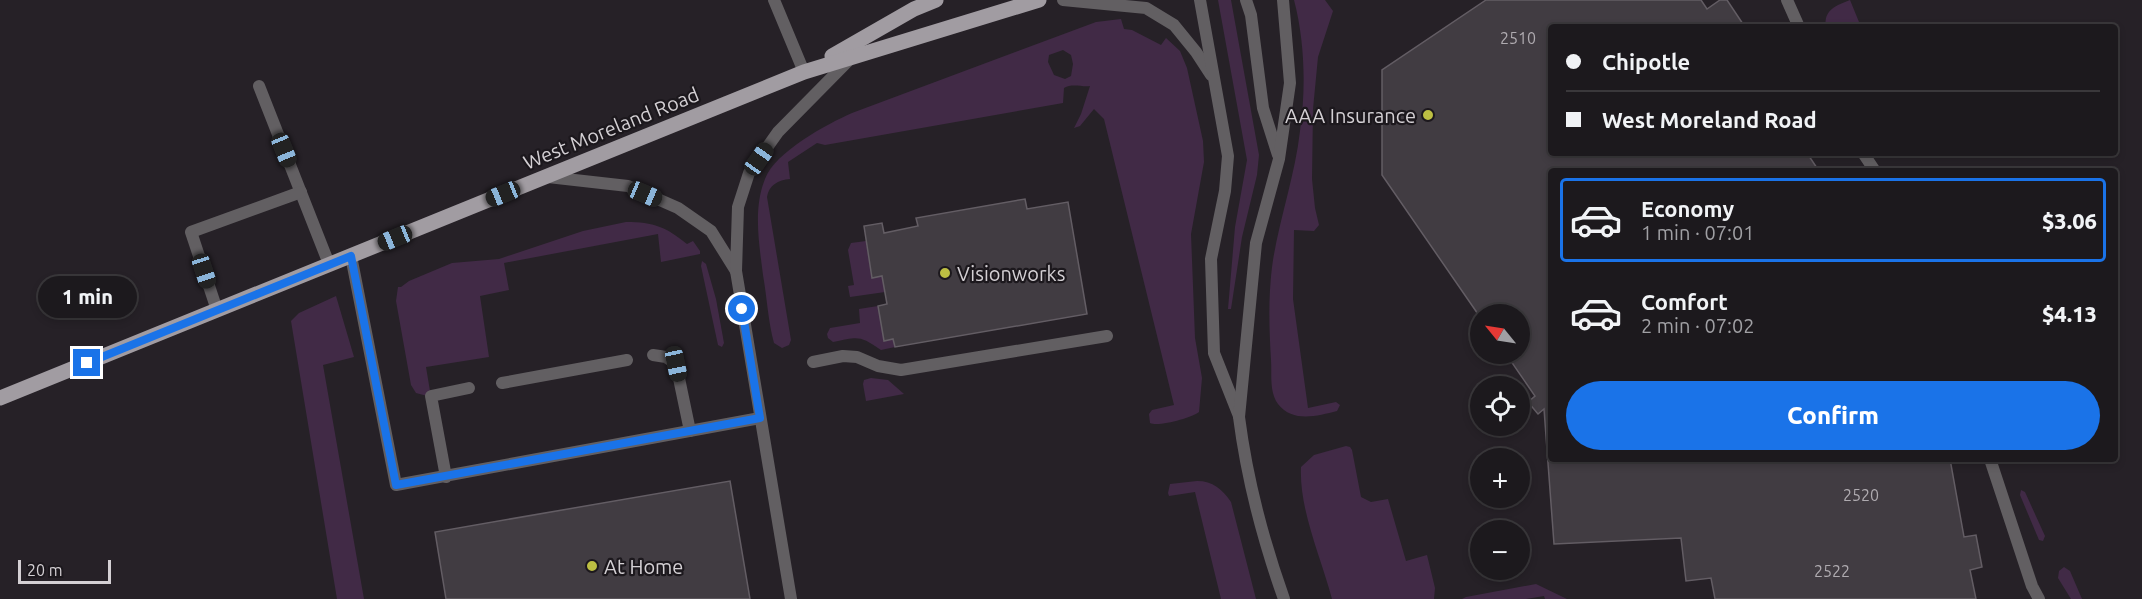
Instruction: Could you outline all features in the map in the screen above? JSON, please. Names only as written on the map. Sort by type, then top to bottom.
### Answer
[{"type":"main road","name":"West Moreland Road","points":[[804,72],[914,9],[936,0]]},
{"type":"main road","name":"West Moreland Road","points":[[0,398],[804,72],[1039,0]]},
{"type":"street","points":[[774,0],[804,72]]},
{"type":"street","points":[[1063,0],[1146,8],[1174,25],[1196,52],[1215,82]]},
{"type":"street","points":[[1200,0],[1228,156],[1225,191],[1211,259],[1214,353],[1239,417],[1268,554],[1284,599]]},
{"type":"street","points":[[1246,0],[1251,15],[1263,108],[1279,159]]},
{"type":"street","points":[[1239,417],[1256,243],[1279,159],[1290,83],[1283,0]]},
{"type":"street","points":[[1787,0],[1798,24]]},
{"type":"street","points":[[791,599],[736,271],[738,207],[749,173],[778,132],[853,56]]},
{"type":"street","points":[[260,86],[329,264]]},
{"type":"street","points":[[546,177],[628,186],[678,208],[711,231],[736,271]]},
{"type":"street","points":[[217,310],[192,232],[301,192]]},
{"type":"street","points":[[351,256],[396,485],[760,418]]},
{"type":"street","points":[[813,362],[843,356],[857,357],[878,366],[901,370],[1107,336]]},
{"type":"street","points":[[653,355],[666,357],[676,364],[690,431]]},
{"type":"street","points":[[502,383],[627,360]]},
{"type":"street","points":[[446,477],[431,396],[469,388]]},
{"type":"street","points":[[1991,462],[2032,586],[2040,599]]},
{"type":"shaded area","points":[[1218,0],[1231,0],[1259,155],[1257,175],[1242,237],[1231,309],[1228,309],[1235,227],[1247,160]]},
{"type":"shaded area","points":[[1294,0],[1325,0],[1333,11],[1318,57],[1313,109],[1312,179],[1319,225],[1314,231],[1294,230],[1293,299],[1308,408],[1336,402],[1340,405],[1337,411],[1306,416],[1291,414],[1284,410],[1275,399],[1270,335],[1271,273],[1279,228],[1295,164],[1303,99],[1302,49]]},
{"type":"shaded area","points":[[1850,0],[1859,22],[1826,24],[1829,12]]},
{"type":"shaded area","points":[[1121,19],[1124,29],[1132,30],[1161,45],[1166,38],[1180,51],[1187,68],[1203,141],[1204,162],[1191,234],[1195,338],[1202,378],[1199,412],[1175,421],[1150,423],[1149,414],[1152,410],[1174,405],[1104,119],[1094,109],[1080,126],[1074,128],[1090,86],[1073,85],[1064,88],[1063,103],[825,145],[817,143],[788,162],[790,179],[775,184],[767,197],[791,340],[789,345],[782,348],[774,343],[761,263],[758,214],[765,179],[779,159],[803,140],[852,113],[1096,22]],"holes":[[[1063,50],[1071,55],[1073,64],[1071,76],[1065,79],[1054,75],[1048,62],[1049,55]]]},
{"type":"shaded area","points":[[626,222],[652,224],[673,233],[687,244],[693,241],[700,254],[661,262],[658,234],[504,263],[509,290],[480,296],[489,357],[426,367],[431,397],[416,393],[411,385],[396,301],[398,287],[452,263],[499,259],[583,231]]},
{"type":"shaded area","points":[[866,241],[872,278],[882,276],[885,292],[850,297],[848,286],[854,285],[848,250],[851,243]]},
{"type":"shaded area","points":[[702,261],[706,264],[716,299],[724,343],[722,347],[718,345],[701,266]]},
{"type":"shaded area","points":[[336,296],[354,357],[323,365],[364,599],[337,599],[291,321],[299,313]]},
{"type":"shaded area","points":[[878,306],[884,340],[893,339],[895,347],[881,350],[858,338],[833,342],[828,338],[830,328],[860,323],[859,309]]},
{"type":"shaded area","points":[[871,378],[888,380],[904,394],[866,401],[863,384],[864,380]]},
{"type":"shaded area","points":[[1346,446],[1352,450],[1361,497],[1371,502],[1388,499],[1406,561],[1427,555],[1435,588],[1434,599],[1332,599],[1303,500],[1301,467],[1314,455]]},
{"type":"shaded area","points":[[1208,482],[1217,487],[1231,502],[1256,599],[1221,599],[1195,492],[1169,496],[1170,484]]},
{"type":"shaded area","points":[[2021,490],[2025,492],[2045,536],[2043,541],[2039,540],[2020,495]]},
{"type":"shaded area","points":[[2064,567],[2070,571],[2082,599],[2071,599],[2058,578],[2059,571]]},
{"type":"shaded area","points":[[1536,584],[1567,599],[1545,599],[1544,596],[1526,599],[1462,599],[1466,597]]},
{"type":"building","points":[[1486,0],[1701,0],[1707,9],[1720,0],[1727,0],[1743,24],[1548,24],[1548,156],[1809,156],[1817,168],[1548,168],[1548,462],[1951,462],[1964,537],[1976,535],[1982,567],[1970,570],[1976,599],[1715,599],[1711,578],[1686,581],[1681,538],[1554,544],[1544,409],[1538,414],[1530,404],[1530,400],[1535,396],[1530,389],[1530,376],[1521,376],[1513,364],[1530,364],[1530,304],[1471,304],[1382,175],[1382,70]]},
{"type":"building","points":[[1025,199],[1027,209],[1068,202],[1087,314],[895,347],[893,339],[884,341],[878,306],[887,304],[882,276],[872,278],[864,226],[882,223],[884,233],[918,226],[916,218]]},
{"type":"building","name":"At Home","points":[[730,481],[750,599],[446,599],[435,532]]},
{"type":"place","name":"AAA Insurance","points":[[1428,115]]},
{"type":"place","name":"Visionworks","points":[[945,273]]},
{"type":"place","name":"At Home","points":[[592,566]]},
{"type":"route","points":[[87,363],[351,256],[396,485],[760,418],[742,309]]}]
